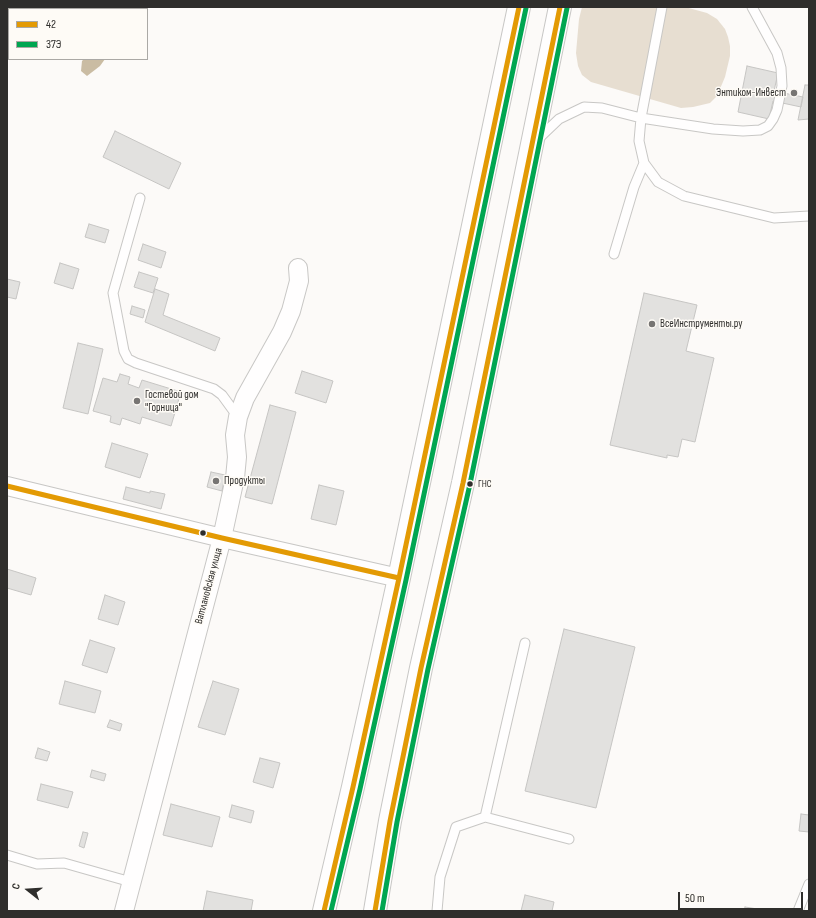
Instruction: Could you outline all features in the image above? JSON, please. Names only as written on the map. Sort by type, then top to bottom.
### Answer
[{"type":"main road","points":[[324,911],[350,802],[399,578],[519,7]]},
{"type":"main road","points":[[375,911],[390,821],[419,676],[463,483],[560,7]]},
{"type":"street","name":"Ватлановская улица","points":[[124,911],[222,538],[235,478],[237,457],[235,435],[238,417],[245,398],[271,352],[291,311],[299,281],[298,268]]},
{"type":"street","points":[[7,486],[222,538],[399,578]]},
{"type":"lane","points":[[662,7],[640,118],[639,141],[644,163],[658,182],[684,196],[774,218],[809,216]]},
{"type":"lane","points":[[532,146],[559,119],[584,107],[602,108],[640,118],[712,129],[743,131],[760,130],[768,126],[777,110],[782,86],[781,68],[777,53],[752,7]]},
{"type":"lane","points":[[614,254],[634,187],[644,163]]},
{"type":"lane","points":[[140,198],[113,293],[124,351],[128,359],[136,363],[214,389],[222,395],[238,417]]},
{"type":"lane","points":[[485,817],[525,643]]},
{"type":"lane","points":[[437,911],[440,877],[456,827],[485,817],[569,838]]},
{"type":"lane","points":[[7,855],[37,864],[64,863],[131,882]]},
{"type":"lane","points":[[798,911],[809,884]]},
{"type":"shaded area","points":[[582,7],[685,7],[707,13],[717,19],[725,29],[728,37],[730,56],[725,77],[717,96],[710,103],[681,108],[591,82],[582,75],[578,66],[576,53],[579,19]]},
{"type":"shaded area","points":[[104,60],[100,66],[87,76],[81,71],[82,61]]},
{"type":"building","points":[[747,66],[778,73],[774,91],[803,97],[801,107],[773,101],[769,119],[738,112]]},
{"type":"building","points":[[805,85],[809,85],[809,119],[798,120]]},
{"type":"building","points":[[115,131],[181,163],[169,189],[103,157]]},
{"type":"building","points":[[89,224],[109,230],[105,243],[85,237]]},
{"type":"building","points":[[143,244],[166,252],[161,268],[138,260]]},
{"type":"building","points":[[60,263],[79,269],[73,289],[54,283]]},
{"type":"building","points":[[139,272],[158,278],[153,293],[134,287]]},
{"type":"building","points":[[7,279],[20,282],[16,299],[7,297]]},
{"type":"building","points":[[155,289],[169,294],[163,315],[220,338],[215,351],[145,322]]},
{"type":"building","points":[[644,293],[697,305],[686,351],[714,358],[695,442],[682,439],[678,457],[667,455],[667,458],[610,445]]},
{"type":"building","points":[[132,306],[145,310],[143,318],[130,314]]},
{"type":"building","points":[[78,343],[103,349],[88,414],[63,408]]},
{"type":"building","points":[[302,371],[333,381],[326,403],[295,393]]},
{"type":"building","name":"Гостевой дом \"Горница\"","points":[[120,374],[130,377],[128,384],[139,388],[142,380],[181,392],[171,426],[142,417],[140,424],[122,418],[120,425],[110,422],[111,416],[93,411],[103,378],[117,382]]},
{"type":"building","points":[[270,405],[296,412],[272,504],[245,497]]},
{"type":"building","points":[[112,443],[148,454],[140,478],[105,467]]},
{"type":"building","name":"Продукты","points":[[211,472],[225,475],[222,491],[207,487]]},
{"type":"building","points":[[319,485],[344,491],[336,525],[311,519]]},
{"type":"building","points":[[126,487],[150,493],[150,491],[165,494],[161,509],[123,499]]},
{"type":"building","points":[[7,569],[36,578],[31,595],[7,588]]},
{"type":"building","points":[[105,595],[125,602],[118,625],[98,619]]},
{"type":"building","points":[[564,629],[635,647],[596,808],[525,791]]},
{"type":"building","points":[[90,640],[115,648],[107,673],[82,665]]},
{"type":"building","points":[[65,681],[101,691],[95,713],[59,704]]},
{"type":"building","points":[[213,681],[239,689],[225,735],[198,727]]},
{"type":"building","points":[[110,720],[122,724],[120,731],[107,727]]},
{"type":"building","points":[[38,748],[50,752],[47,761],[35,758]]},
{"type":"building","points":[[260,758],[280,763],[273,788],[253,782]]},
{"type":"building","points":[[92,770],[106,774],[104,781],[90,777]]},
{"type":"building","points":[[41,784],[73,792],[68,808],[37,800]]},
{"type":"building","points":[[171,804],[220,817],[212,847],[163,835]]},
{"type":"building","points":[[232,805],[254,811],[251,823],[229,817]]},
{"type":"building","points":[[801,814],[809,815],[809,832],[799,831]]},
{"type":"building","points":[[83,832],[88,833],[84,848],[79,846]]},
{"type":"building","points":[[207,891],[253,900],[251,911],[203,911]]},
{"type":"building","points":[[525,895],[554,902],[552,911],[521,911]]},
{"type":"building","points":[[745,907],[770,911],[744,911]]},
{"type":"transit line","name":"42","points":[[324,911],[399,578],[519,7]]},
{"type":"transit line","name":"42","points":[[375,911],[390,821],[421,668],[463,483],[560,7]]},
{"type":"transit line","name":"37Э","points":[[331,911],[360,789],[406,580],[526,8]]},
{"type":"transit line","name":"37Э","points":[[382,911],[397,822],[428,669],[470,484],[567,8]]},
{"type":"transit line","name":"42","points":[[7,486],[222,538],[399,578]]},
{"type":"place","name":"Энтиком-Инвест","points":[[794,93]]},
{"type":"place","name":"ВсеИнструменты.ру","points":[[652,324]]},
{"type":"place","name":"Гостевой дом \"Горница\"","points":[[137,401]]},
{"type":"place","name":"Продукты","points":[[216,481]]},
{"type":"place","name":"ГНС","points":[[470,484]]}]
